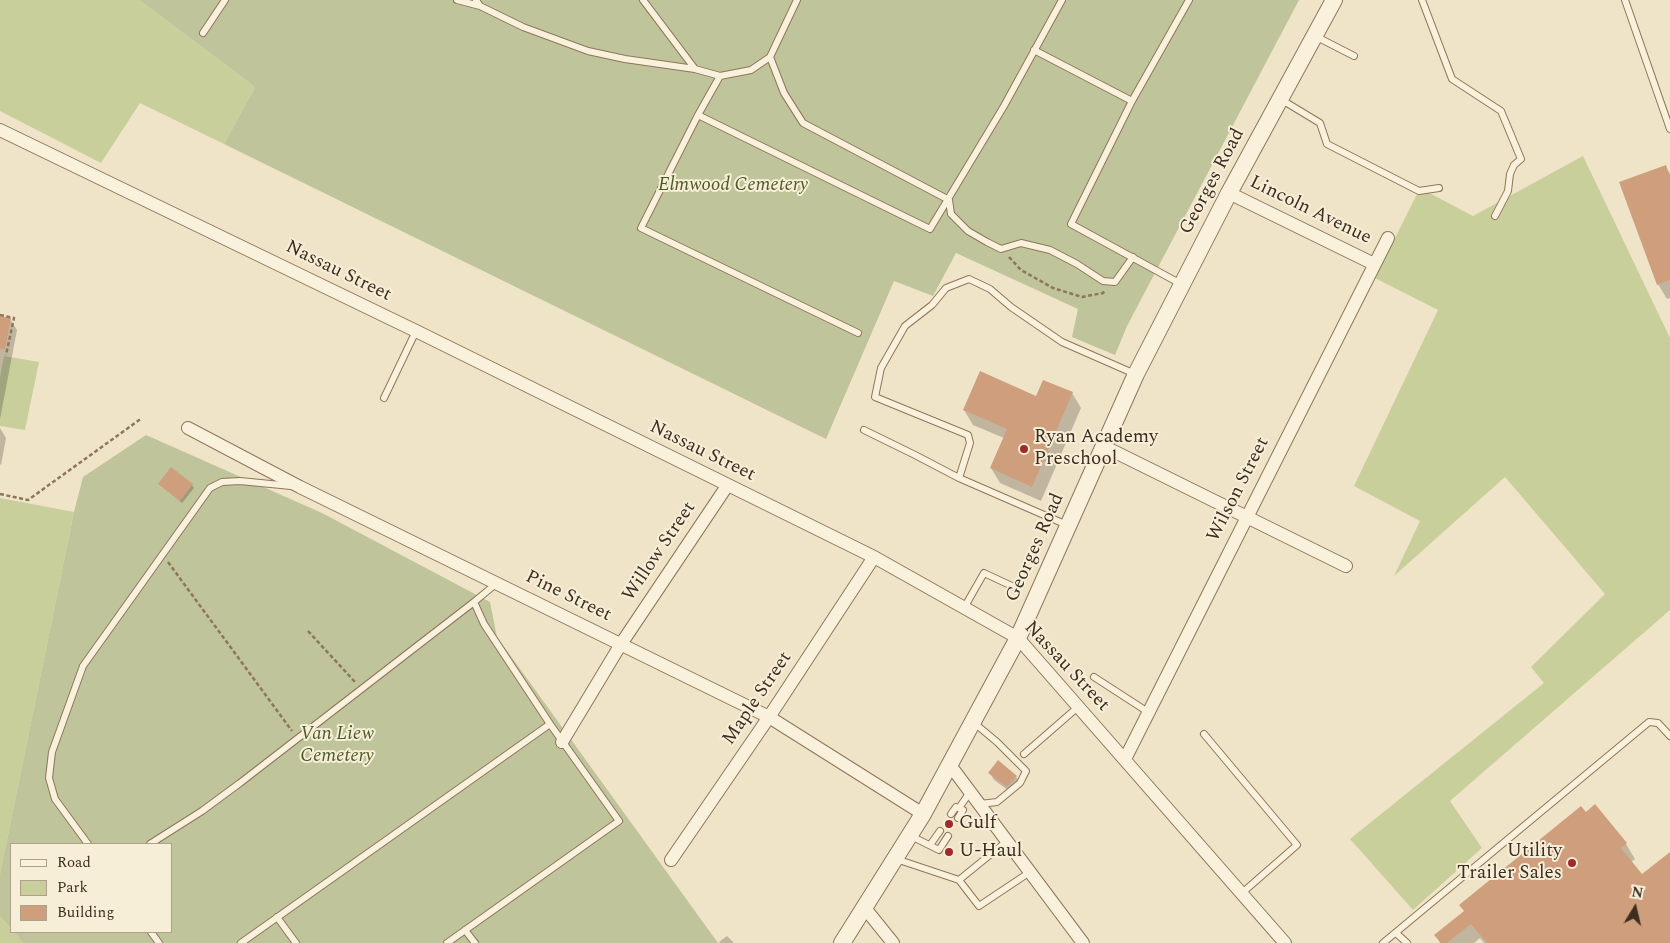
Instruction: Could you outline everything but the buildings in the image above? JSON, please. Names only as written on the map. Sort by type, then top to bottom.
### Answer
[{"type":"street","name":"Georges Road","points":[[842,943],[923,814],[1018,638],[1136,374],[1229,193],[1334,0]]},
{"type":"street","name":"Nassau Street","points":[[0,130],[416,331],[874,557],[1018,638],[1285,943]]},
{"type":"street","name":"Lincoln Avenue","points":[[1229,193],[1374,264]]},
{"type":"street","name":"Wilson Street","points":[[1124,759],[1388,238]]},
{"type":"street","name":"Pine Street","points":[[188,428],[300,487],[769,717],[923,814]]},
{"type":"street","points":[[1103,446],[1346,566]]},
{"type":"street","name":"Willow Street","points":[[562,742],[621,644],[727,486]]},
{"type":"street","name":"Maple Street","points":[[671,860],[769,717],[874,557]]},
{"type":"street","points":[[950,765],[1083,943]]},
{"type":"street","points":[[864,907],[893,943]]},
{"type":"lane","points":[[203,33],[225,0]]},
{"type":"lane","points":[[457,0],[478,3],[523,27],[588,51],[625,59],[695,68],[720,76],[751,70],[770,57],[797,0]]},
{"type":"lane","points":[[643,0],[695,68]]},
{"type":"lane","points":[[698,115],[930,229],[1004,106],[1062,0]]},
{"type":"lane","points":[[1181,284],[1071,224],[1132,101],[1189,0]]},
{"type":"lane","points":[[1422,0],[1452,79],[1501,111],[1521,160],[1514,164],[1510,174],[1508,191],[1495,216]]},
{"type":"lane","points":[[1625,0],[1670,129]]},
{"type":"lane","points":[[1315,36],[1354,56]]},
{"type":"lane","points":[[1034,50],[1132,101]]},
{"type":"lane","points":[[770,57],[784,93],[803,122],[949,200]]},
{"type":"lane","points":[[720,76],[698,115],[641,228],[858,333]]},
{"type":"lane","points":[[1280,99],[1320,123],[1328,144],[1420,191],[1439,188]]},
{"type":"lane","points":[[949,200],[951,214],[968,231],[1001,249],[1022,243],[1050,250],[1103,280],[1115,282],[1133,257]]},
{"type":"lane","points":[[958,478],[970,443],[968,435],[874,397],[880,368],[905,326],[932,305],[946,288],[969,279],[990,289],[1011,307],[1062,342],[1136,374]]},
{"type":"lane","points":[[384,398],[416,331]]},
{"type":"lane","points":[[864,430],[915,454],[958,478],[1068,525]]},
{"type":"lane","points":[[87,843],[56,799],[49,778],[52,752],[83,666],[210,488],[222,482],[240,480],[300,487]]},
{"type":"lane","points":[[964,608],[984,573],[1014,587]]},
{"type":"lane","points":[[152,843],[210,806],[497,583]]},
{"type":"lane","points":[[447,943],[619,821],[550,724],[484,624],[474,602]]},
{"type":"lane","points":[[1094,677],[1148,712]]},
{"type":"lane","points":[[1024,754],[1078,707]]},
{"type":"lane","points":[[973,722],[997,742],[1026,771],[1020,783],[997,802],[980,804]]},
{"type":"lane","points":[[1383,943],[1649,722],[1658,723],[1670,736]]},
{"type":"lane","points":[[241,943],[550,724]]},
{"type":"lane","points":[[1204,734],[1297,845],[1242,893]]},
{"type":"lane","points":[[959,808],[970,792]]},
{"type":"lane","points":[[951,814],[956,806],[963,810],[958,818]]},
{"type":"lane","points":[[930,845],[940,831]]},
{"type":"lane","points":[[910,835],[939,850],[948,836]]},
{"type":"lane","points":[[959,880],[1008,841]]},
{"type":"lane","points":[[895,858],[959,880],[979,906],[1030,872]]},
{"type":"lane","points":[[277,917],[296,943]]},
{"type":"lane","points":[[466,930],[475,943]]},
{"type":"lane","points":[[1396,933],[1407,943]]},
{"type":"path","points":[[1001,249],[1021,270],[1053,288],[1082,297],[1103,292],[1115,282]]},
{"type":"path","points":[[0,315],[14,318],[6,354]]},
{"type":"path","points":[[0,494],[28,500],[142,418]]},
{"type":"path","points":[[163,554],[297,738]]},
{"type":"path","points":[[308,631],[361,689]]},
{"type":"green space","points":[[0,0],[139,0],[255,87],[224,144],[140,103],[101,163],[0,111]]},
{"type":"green space","name":"Elmwood Cemetery","points":[[139,0],[1299,0],[1127,326],[1115,355],[1072,337],[1078,309],[956,253],[933,296],[894,281],[826,439],[224,144],[255,87]]},
{"type":"green space","points":[[1583,156],[1670,338],[1670,610],[1450,801],[1482,848],[1413,910],[1350,839],[1544,683],[1531,667],[1605,594],[1505,477],[1394,576],[1420,521],[1354,486],[1438,310],[1375,278],[1420,188],[1473,216]]},
{"type":"green space","points":[[4,356],[39,362],[25,430],[0,426],[0,377]]},
{"type":"green space","name":"Van Liew Cemetery","points":[[146,435],[322,513],[490,602],[497,637],[718,943],[23,943],[15,933],[172,933],[172,843],[10,843],[10,928],[0,916],[0,874],[74,512],[83,477]]},
{"type":"green space","points":[[0,498],[74,512],[0,874]]},
{"type":"green space","points":[[0,916],[10,928],[10,933],[15,933],[23,943],[0,943]]},
{"type":"place","name":"Ryan Academy Preschool","points":[[1024,449]]},
{"type":"place","name":"Gulf","points":[[949,824]]},
{"type":"place","name":"U-Haul","points":[[949,852]]},
{"type":"place","name":"Utility Trailer Sales","points":[[1572,863]]}]
